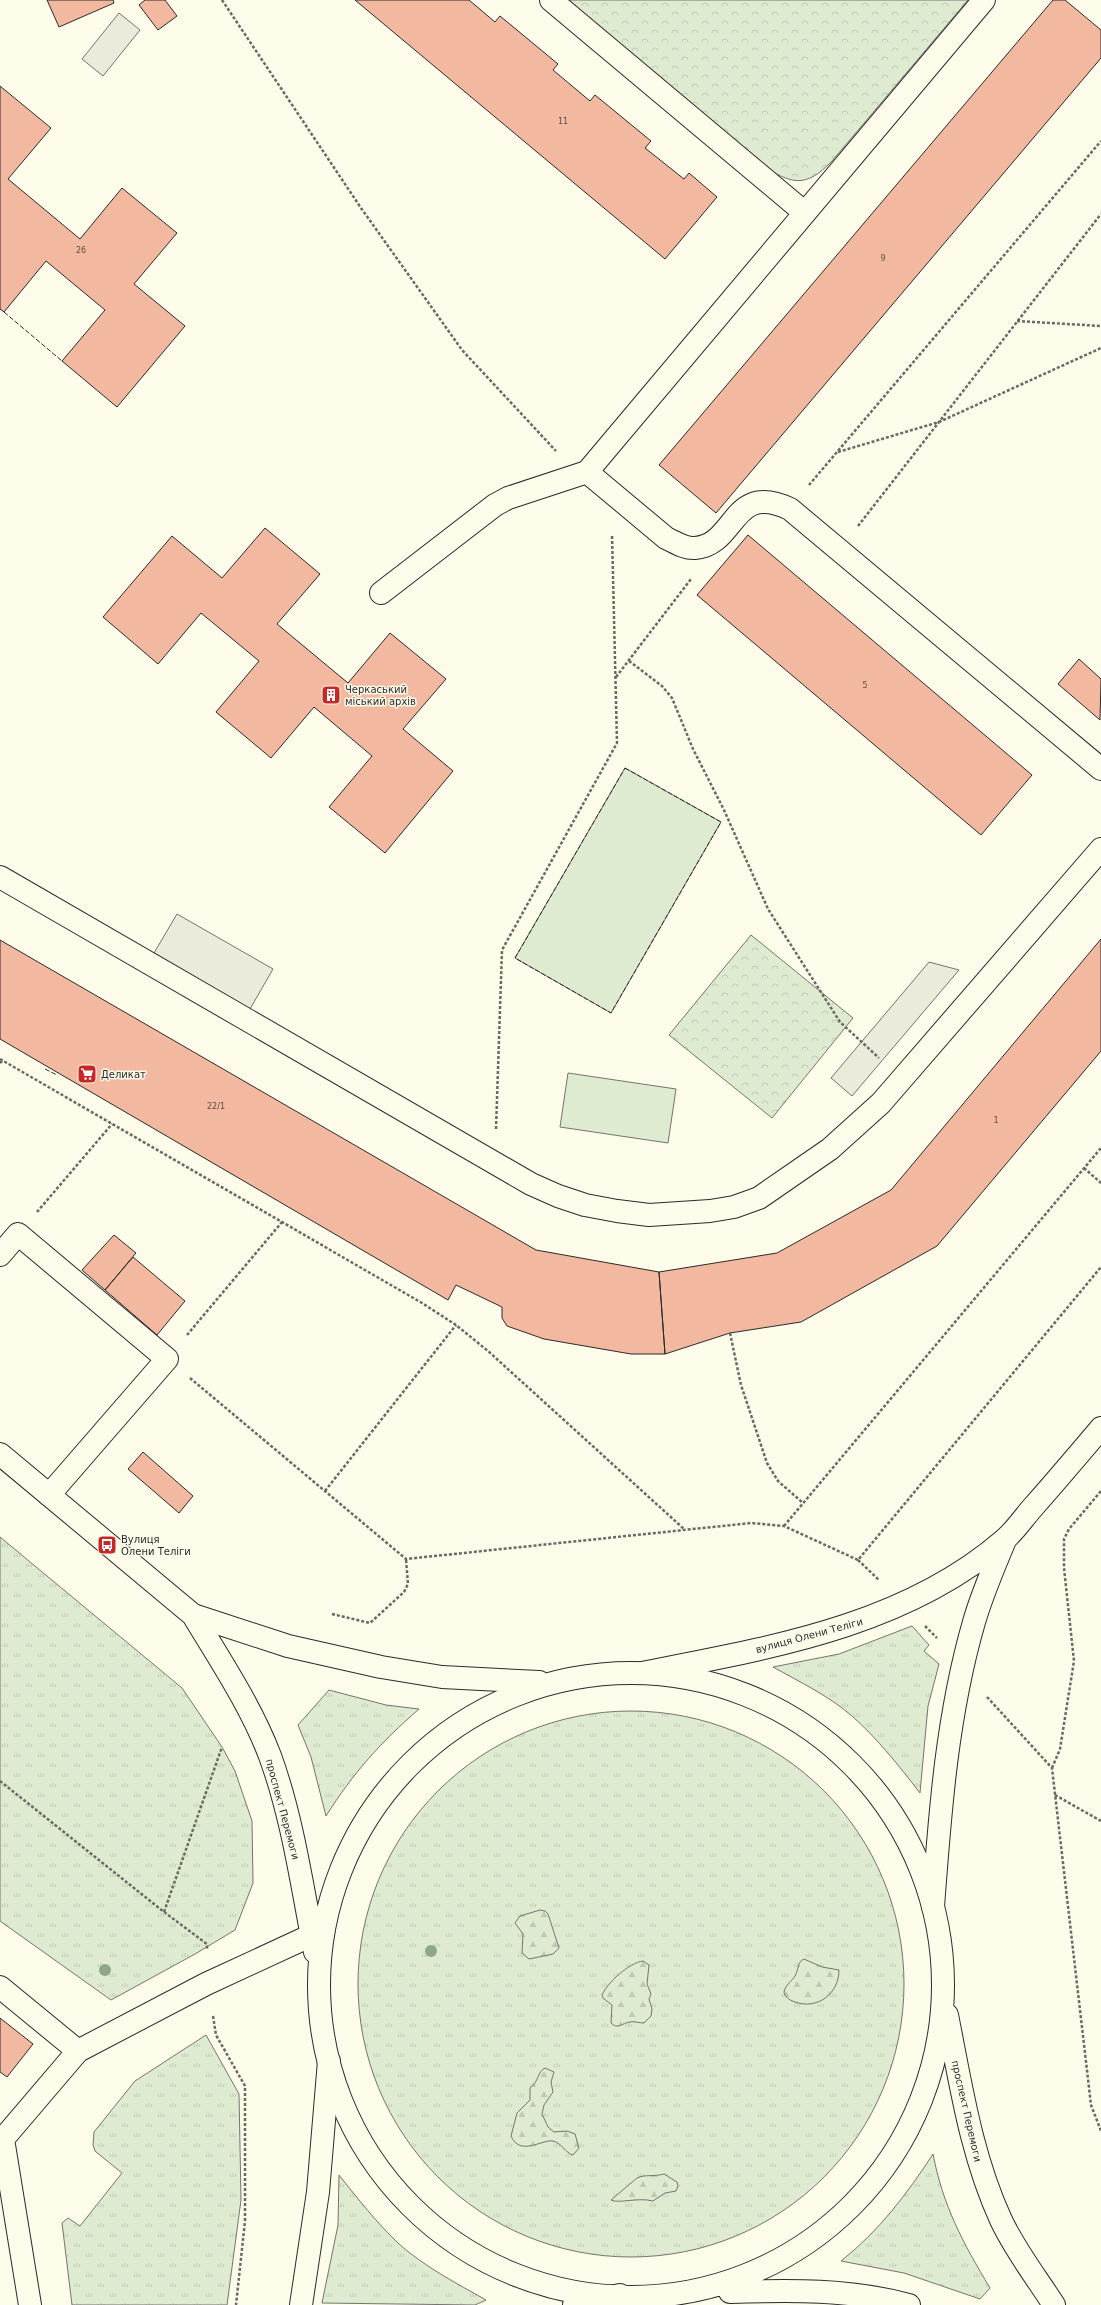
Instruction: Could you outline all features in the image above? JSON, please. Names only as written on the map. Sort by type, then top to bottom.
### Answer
[{"type":"main road","points":[[551,0],[805,213]]},
{"type":"main road","points":[[381,593],[495,505],[508,498],[582,473],[805,213],[984,0]]},
{"type":"main road","points":[[582,473],[611,492],[666,538],[695,548],[709,544],[749,506],[762,501],[777,503],[790,509],[1101,769]]},
{"type":"main road","points":[[0,877],[491,1161],[558,1196],[616,1212],[679,1214],[734,1207],[759,1198],[830,1150],[859,1125],[904,1080],[1101,849]]},
{"type":"main road","points":[[0,1255],[18,1234],[167,1359],[49,1495]]},
{"type":"main road","name":"вулиця Олени Теліги","points":[[642,1673],[786,1643],[850,1626],[905,1604],[945,1581],[1005,1540],[1101,1428]]},
{"type":"main road","name":"проспект Перемоги","points":[[0,1454],[192,1615],[239,1692],[270,1756],[296,1855],[319,1973]]},
{"type":"main road","name":"вулиця Олени Теліги","points":[[933,1907],[947,1759],[956,1700],[974,1622],[1005,1540]]},
{"type":"main road","name":"проспект Перемоги","points":[[192,1615],[288,1646],[381,1667],[442,1677],[554,1683]]},
{"type":"main road","points":[[718,2292],[761,2274],[798,2253],[850,2206],[887,2162],[910,2124],[927,2082],[938,2040],[943,1995],[941,1951],[933,1907],[919,1865],[899,1825],[874,1788],[843,1756],[809,1728],[770,1706],[730,1689],[686,1678],[642,1673],[598,1675],[554,1683],[511,1697],[472,1717],[435,1742],[398,1778],[375,1807],[352,1845],[334,1886],[324,1929],[319,1973],[321,2017],[329,2061],[342,2103],[362,2143],[388,2179],[418,2212],[453,2240],[491,2263],[532,2279],[575,2291],[620,2295],[669,2296],[718,2292],[802,2290],[859,2295],[909,2305]]},
{"type":"main road","points":[[30,2305],[2,2138],[78,2051],[206,1984],[312,1935]]},
{"type":"main road","points":[[0,1987],[78,2051]]},
{"type":"main road","name":"проспект Перемоги","points":[[943,1995],[970,2128],[985,2182],[1002,2221],[1054,2305]]},
{"type":"main road","points":[[301,2305],[318,2192],[329,2061]]},
{"type":"main road","points":[[574,2305],[620,2295]]},
{"type":"path","points":[[222,0],[361,208],[462,350],[582,473]]},
{"type":"path","points":[[790,509],[1101,141]]},
{"type":"path","points":[[839,550],[1101,214]]},
{"type":"path","points":[[1017,321],[1101,326]]},
{"type":"path","points":[[837,452],[939,422],[1101,348]]},
{"type":"path","points":[[491,1161],[496,1129],[502,950],[617,743],[611,492]]},
{"type":"path","points":[[616,678],[690,580],[694,572],[695,548]]},
{"type":"path","points":[[629,661],[662,686],[672,698],[693,749],[724,810],[768,909],[840,1022],[854,1037],[904,1080]]},
{"type":"path","points":[[0,1063],[1,1059],[422,1303],[456,1325],[488,1351],[684,1530]]},
{"type":"path","points":[[18,1234],[112,1124]]},
{"type":"path","points":[[784,1526],[1101,1148]]},
{"type":"path","points":[[1084,1168],[1101,1183]]},
{"type":"path","points":[[282,1222],[167,1359],[406,1559],[408,1584],[404,1592],[370,1623],[332,1614]]},
{"type":"path","points":[[858,1560],[1101,1267]]},
{"type":"path","points":[[325,1491],[456,1325]]},
{"type":"path","points":[[730,1333],[742,1385],[767,1463],[778,1481],[803,1503]]},
{"type":"path","points":[[1101,1491],[1069,1529],[1064,1539],[1064,1568],[1074,1661],[1060,1749],[1052,1768],[1091,2105],[1101,2131]]},
{"type":"path","points":[[406,1559],[751,1523],[784,1526],[858,1560],[905,1604],[963,1666],[998,1710],[1052,1768]]},
{"type":"path","points":[[164,1912],[222,1746]]},
{"type":"path","points":[[0,1781],[164,1912],[207,1944],[206,1984],[216,2035],[244,2086],[245,2221],[236,2305]]},
{"type":"path","points":[[1055,1795],[1101,1821]]},
{"type":"green space","points":[[564,0],[968,0],[832,161],[814,176],[806,180],[798,181],[781,176],[761,165]]},
{"type":"green space","points":[[625,768],[721,822],[611,1013],[515,958]]},
{"type":"green space","points":[[751,935],[853,1018],[772,1118],[669,1035]]},
{"type":"green space","points":[[568,1073],[676,1089],[668,1143],[560,1127]]},
{"type":"green space","points":[[0,1537],[182,1688],[222,1747],[235,1771],[252,1821],[253,1883],[235,1930],[195,1954],[111,2000],[0,1921]]},
{"type":"green space","points":[[912,1626],[929,1645],[924,1651],[939,1664],[928,1706],[920,1793],[879,1743],[852,1716],[824,1696],[773,1667],[839,1654]]},
{"type":"green space","points":[[329,1690],[386,1705],[419,1709],[368,1759],[336,1800],[326,1816],[311,1757],[298,1725]]},
{"type":"green space","points":[[631,1711],[658,1712],[684,1716],[735,1732],[760,1743],[783,1757],[824,1791],[858,1832],[872,1855],[883,1880],[899,1931],[903,1957],[903,2011],[899,2037],[883,2088],[872,2113],[858,2136],[824,2177],[783,2211],[760,2225],[735,2236],[684,2252],[658,2256],[631,2257],[604,2256],[578,2252],[527,2236],[502,2225],[479,2211],[438,2177],[404,2136],[390,2113],[379,2088],[363,2037],[359,2011],[358,1984],[359,1957],[363,1931],[379,1880],[390,1855],[404,1832],[438,1791],[479,1757],[502,1743],[527,1732],[578,1716],[604,1712]]},
{"type":"green space","points":[[540,1910],[545,1911],[548,1914],[559,1948],[553,1954],[529,1959],[522,1953],[523,1934],[515,1923],[520,1916]]},
{"type":"green space","points":[[804,1959],[822,1967],[839,1970],[838,1979],[831,1993],[819,2002],[811,2004],[803,2004],[793,2001],[786,1997],[784,1992],[787,1985],[795,1976],[800,1962]]},
{"type":"green space","points":[[643,1961],[649,1965],[647,1984],[651,1994],[649,1999],[652,2009],[651,2016],[644,2023],[632,2022],[618,2026],[613,2025],[611,2023],[612,2005],[603,1998],[602,1995],[609,1984],[625,1969]]},
{"type":"green space","points":[[206,2035],[239,2094],[241,2200],[227,2305],[72,2305],[62,2223],[68,2218],[80,2226],[122,2173],[95,2151],[93,2145],[94,2132],[135,2081]]},
{"type":"green space","points":[[545,2068],[554,2072],[551,2082],[553,2092],[544,2105],[542,2114],[548,2127],[554,2132],[567,2131],[575,2134],[579,2148],[573,2155],[553,2141],[525,2146],[515,2142],[511,2136],[517,2113],[530,2100],[530,2088]]},
{"type":"green space","points":[[933,2154],[942,2191],[955,2224],[990,2288],[980,2299],[904,2273],[841,2261],[880,2225],[902,2198]]},
{"type":"green space","points":[[664,2174],[677,2182],[678,2186],[676,2191],[665,2193],[653,2201],[611,2200],[637,2178]]},
{"type":"green space","points":[[339,2175],[375,2219],[399,2244],[430,2267],[486,2300],[475,2305],[322,2303],[338,2225]]},
{"type":"shaded area","points":[[119,13],[140,30],[103,76],[82,59]]},
{"type":"shaded area","points":[[177,914],[273,969],[250,1009],[154,953]]},
{"type":"shaded area","points":[[929,962],[959,970],[852,1096],[831,1078]]},
{"type":"building","points":[[47,0],[113,0],[114,3],[59,27]]},
{"type":"building","points":[[145,0],[165,0],[177,16],[158,30],[139,5]]},
{"type":"building","points":[[355,0],[469,0],[495,22],[500,16],[558,64],[553,70],[590,101],[595,95],[651,141],[645,148],[684,179],[689,173],[717,197],[665,259]]},
{"type":"building","points":[[1053,0],[1065,0],[1101,30],[1101,58],[716,513],[659,465]]},
{"type":"building","points":[[0,86],[51,128],[8,179],[80,239],[122,188],[177,233],[134,284],[185,326],[117,407],[62,361],[105,310],[46,261],[4,312],[0,309]]},
{"type":"building","name":"Черкаський міський архів","points":[[265,528],[320,574],[277,624],[348,683],[390,633],[446,679],[403,729],[453,771],[385,853],[329,807],[372,756],[314,707],[271,758],[216,712],[259,661],[201,613],[158,664],[103,617],[172,536],[222,578]]},
{"type":"building","points":[[748,535],[1032,775],[981,835],[697,595]]},
{"type":"building","points":[[1079,659],[1101,679],[1100,720],[1058,684]]},
{"type":"building","points":[[1101,939],[1101,1051],[937,1246],[801,1322],[730,1333],[665,1354],[659,1272],[777,1253],[891,1190]]},
{"type":"building","points":[[0,940],[536,1250],[659,1272],[665,1354],[631,1354],[544,1339],[507,1326],[502,1318],[502,1307],[456,1285],[448,1300],[0,1039]]},
{"type":"building","points":[[114,1235],[136,1253],[105,1290],[82,1270]]},
{"type":"building","points":[[133,1257],[185,1301],[157,1335],[105,1290]]},
{"type":"building","points":[[143,1452],[193,1496],[179,1513],[128,1469]]},
{"type":"building","points":[[0,2018],[33,2044],[7,2077],[0,2072]]},
{"type":"fence","points":[[4,312],[62,361]]},
{"type":"fence","points":[[625,768],[721,822],[611,1013],[515,958],[625,768]]},
{"type":"fence","points":[[45,1069],[57,1075]]},
{"type":"place","name":"Черкаський міський архів","points":[[331,695]]},
{"type":"place","name":"Деликат","points":[[87,1074]]},
{"type":"place","name":"Вулиця Олени Теліги","points":[[107,1545]]}]
